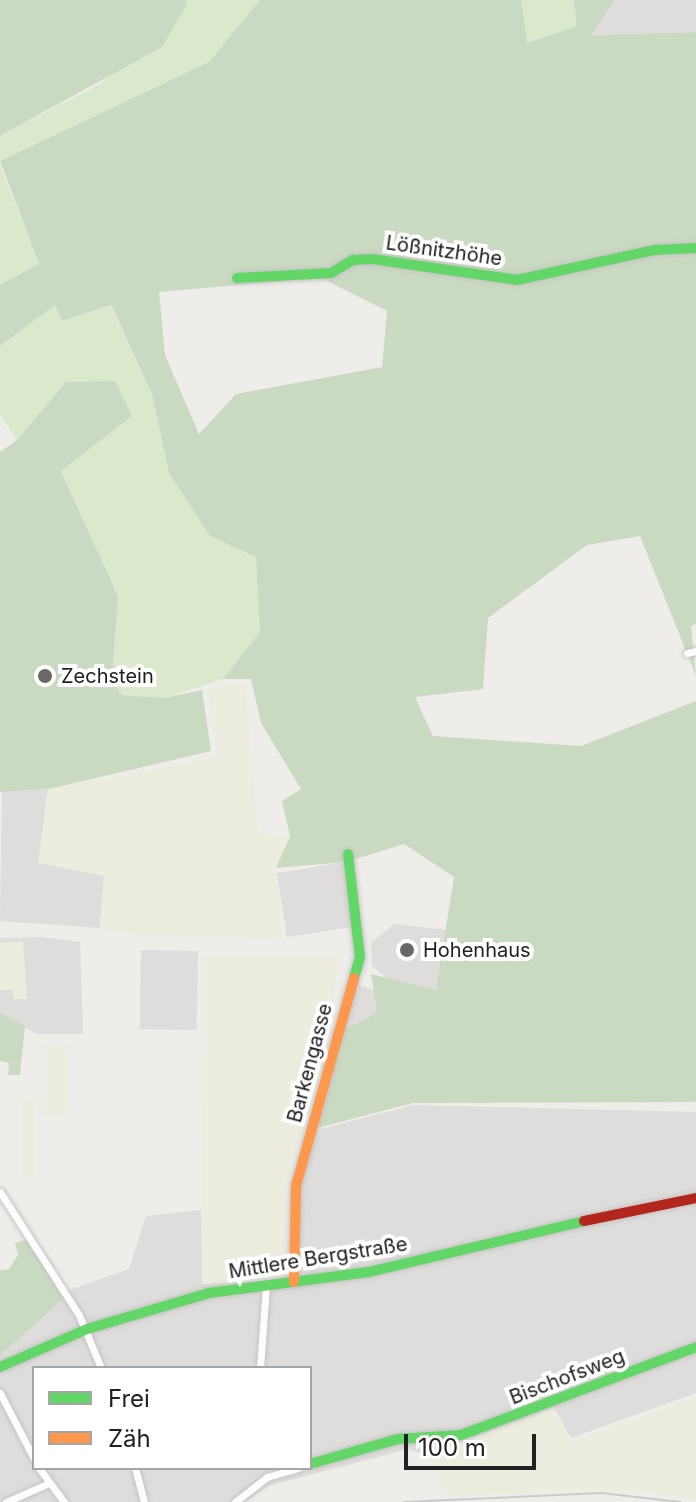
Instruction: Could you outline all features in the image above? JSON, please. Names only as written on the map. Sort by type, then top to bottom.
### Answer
[{"type":"street","name":"Lößnitzhöhe","points":[[237,278],[331,273],[353,260],[372,259],[517,280],[655,250],[696,248]]},
{"type":"street","name":"Barkengasse","points":[[294,1282],[296,1186],[360,957],[348,854]]},
{"type":"street","points":[[0,1192],[87,1329],[100,1366]]},
{"type":"street","name":"Mittlere Bergstraße","points":[[0,1367],[87,1329],[209,1293],[375,1271],[493,1240],[696,1198]]},
{"type":"street","points":[[260,1366],[266,1286]]},
{"type":"street","name":"Bischofsweg","points":[[312,1463],[398,1439],[461,1435],[696,1347]]},
{"type":"street","points":[[0,1393],[32,1455]]},
{"type":"street","points":[[40,1470],[47,1484],[64,1502]]},
{"type":"street","points":[[136,1470],[144,1502]]},
{"type":"street","points":[[235,1502],[267,1472]]},
{"type":"street","points":[[6,1502],[47,1484]]},
{"type":"shaded area","points":[[615,0],[696,0],[696,32],[590,35]]},
{"type":"shaded area","points":[[245,683],[258,833],[290,836],[276,868],[283,938],[139,935],[100,928],[104,876],[38,863],[48,789],[217,757],[208,689]]},
{"type":"shaded area","points":[[49,789],[104,876],[100,928],[0,921],[2,792]]},
{"type":"shaded area","points":[[346,862],[356,926],[287,937],[277,873]]},
{"type":"shaded area","points":[[394,924],[447,930],[436,990],[390,981],[372,966],[371,943]]},
{"type":"shaded area","points":[[40,937],[80,942],[83,1034],[36,1034],[0,1012],[0,938]]},
{"type":"shaded area","points":[[23,942],[27,999],[14,999],[13,990],[0,990],[0,943]]},
{"type":"shaded area","points":[[141,950],[198,951],[197,1030],[140,1029]]},
{"type":"shaded area","points":[[338,955],[334,1000],[287,1188],[287,1274],[202,1284],[204,957]]},
{"type":"shaded area","points":[[354,984],[377,991],[377,1014],[342,1031]]},
{"type":"shaded area","points":[[44,1046],[68,1046],[68,1115],[44,1115]]},
{"type":"shaded area","points":[[23,1099],[35,1099],[35,1178],[23,1178]]},
{"type":"shaded area","points":[[414,1105],[696,1112],[696,1393],[571,1438],[554,1408],[424,1455],[409,1449],[271,1485],[244,1502],[0,1502],[0,1356],[73,1289],[129,1269],[146,1216],[201,1210],[202,1284],[260,1281],[302,1272],[297,1186],[313,1131]]},
{"type":"shaded area","points":[[696,1397],[696,1500],[629,1491],[448,1496],[427,1456],[554,1408],[571,1442]]},
{"type":"green space","points":[[0,0],[186,0],[187,4],[162,47],[0,136]]},
{"type":"green space","points":[[186,0],[260,0],[210,62],[0,161],[0,136],[100,84]]},
{"type":"green space","points":[[260,0],[521,0],[527,43],[577,26],[574,0],[615,0],[591,35],[696,32],[696,624],[691,626],[696,676],[640,536],[587,545],[488,618],[483,689],[415,697],[433,736],[581,746],[696,701],[696,1102],[413,1103],[317,1128],[342,1031],[377,1013],[371,974],[436,990],[454,877],[404,844],[346,862],[276,868],[290,836],[282,801],[301,789],[261,723],[251,679],[223,679],[260,632],[256,557],[210,536],[169,473],[152,394],[111,305],[62,321],[55,305],[0,346],[0,285],[39,264],[0,161],[209,62]],"holes":[[[321,278],[387,311],[382,367],[236,394],[199,434],[165,355],[159,292]]]},
{"type":"green space","points":[[521,0],[574,0],[578,26],[526,43]]},
{"type":"green space","points":[[0,165],[39,264],[2,288],[0,285]]},
{"type":"green space","points":[[55,304],[62,321],[110,305],[152,394],[169,473],[210,536],[256,557],[260,632],[223,679],[164,698],[121,694],[112,682],[118,596],[61,470],[132,416],[67,382],[17,440],[0,415],[0,346]]},
{"type":"green space","points":[[115,381],[132,416],[61,471],[118,596],[112,681],[122,695],[164,698],[202,690],[211,751],[49,789],[0,792],[0,452],[17,440],[66,382]]},
{"type":"green space","points":[[0,1012],[25,1026],[20,1075],[8,1075],[9,1063],[0,1061]]},
{"type":"green space","points":[[29,1239],[65,1297],[0,1356],[0,1270],[9,1269],[18,1255],[15,1243]]},
{"type":"tram line","points":[[404,1502],[601,1493],[680,1502]]},
{"type":"traffic: fast","points":[[237,278],[331,273],[353,260],[372,259],[517,280],[655,250],[696,248]]},
{"type":"traffic: fast","points":[[348,854],[360,957],[354,978]]},
{"type":"traffic: fast","points":[[0,1367],[87,1329],[209,1293],[369,1272],[584,1221]]},
{"type":"traffic: fast","points":[[312,1463],[398,1439],[461,1435],[696,1347]]},
{"type":"traffic: slow","points":[[294,1282],[296,1186],[354,978]]},
{"type":"traffic: jam","points":[[584,1221],[696,1198]]},
{"type":"place","name":"Zechstein","points":[[45,676]]},
{"type":"place","name":"Hohenhaus","points":[[407,950]]}]
